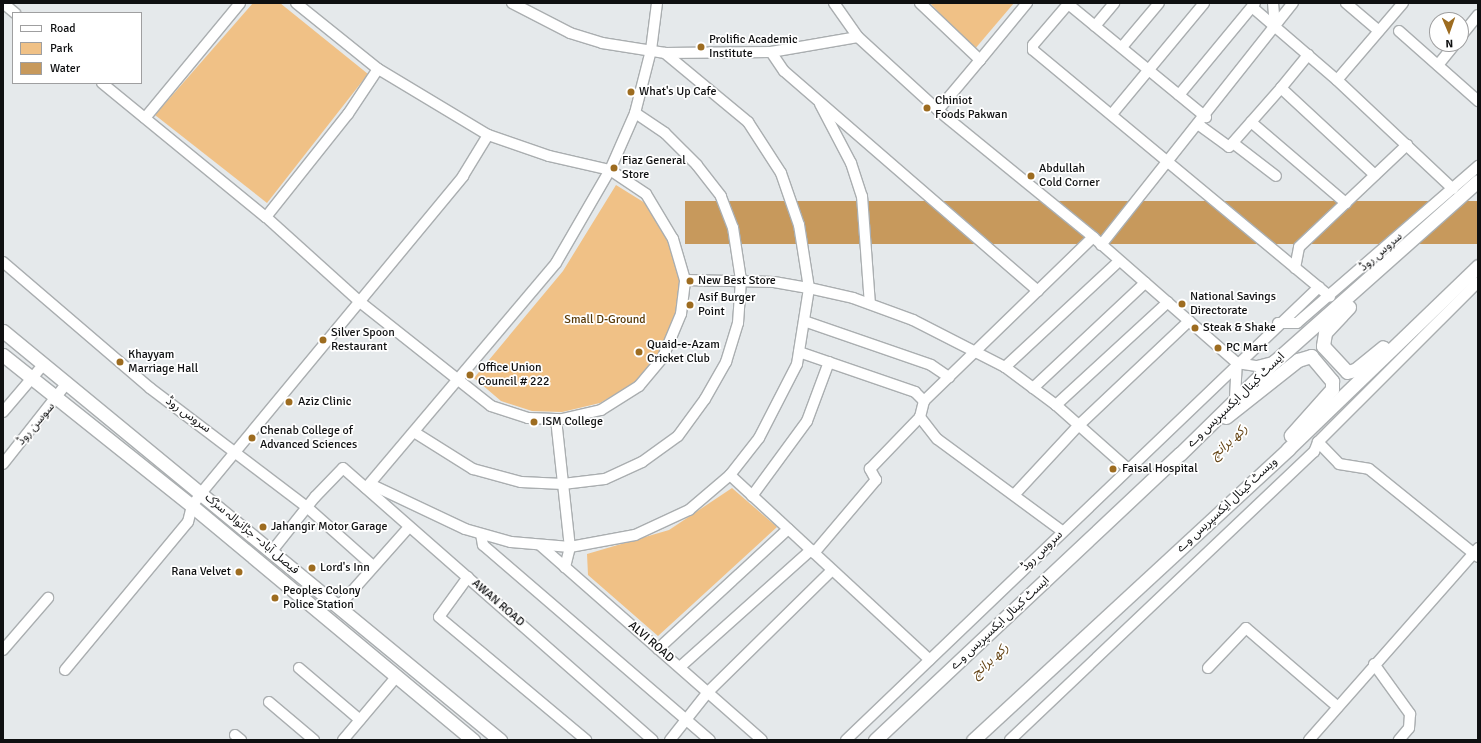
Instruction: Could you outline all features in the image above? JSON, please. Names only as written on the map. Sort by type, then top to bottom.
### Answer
[{"type":"main road","name":"ایسٹ کینال ایکسپریس وے","points":[[876,740],[1180,454],[1274,361],[1478,181]]},
{"type":"main road","points":[[1416,237],[1325,333],[1322,346],[1343,370],[1355,370],[1457,286]]},
{"type":"main road","name":"ویسٹ کینال ایکسپریس وے","points":[[973,740],[1223,508],[1478,266]]},
{"type":"main road","name":"فیصل آباد– جڑانوالہ سڑک","points":[[3,331],[202,492],[338,607],[500,740]]},
{"type":"main road","name":"فیصل آباد– جڑانوالہ سڑک","points":[[3,355],[31,379],[192,506],[473,740]]},
{"type":"main road","points":[[1180,454],[1298,360],[1311,356],[1332,381],[1327,396],[1223,508]]},
{"type":"main road","points":[[868,740],[996,627]]},
{"type":"main road","points":[[976,740],[1050,667]]},
{"type":"street","points":[[3,3],[15,12]]},
{"type":"street","points":[[145,118],[240,3]]},
{"type":"street","points":[[103,84],[266,217],[360,302],[458,382],[491,406],[528,418],[556,419],[601,410],[639,386],[663,357],[681,314],[685,280],[673,239],[646,194],[610,170],[549,156],[488,135],[378,69],[296,3]]},
{"type":"street","points":[[512,3],[570,33],[602,43],[665,53],[771,52],[858,37]]},
{"type":"street","points":[[657,3],[651,50],[635,113],[610,170],[556,262],[458,382],[368,486],[412,507],[481,534],[540,545],[570,547],[635,535],[689,510],[730,475],[759,438],[796,364],[809,288],[799,225],[781,173],[748,122],[665,53]]},
{"type":"street","points":[[834,3],[858,37],[938,110],[1093,237],[1237,363],[1256,366],[1274,361]]},
{"type":"street","points":[[920,3],[980,60]]},
{"type":"street","points":[[938,110],[1027,3]]},
{"type":"street","points":[[1308,55],[1281,88],[1227,148],[1179,95],[1068,3],[1034,45],[1033,50],[1112,114],[1330,297]]},
{"type":"street","points":[[1095,26],[1114,3]]},
{"type":"street","points":[[1122,47],[1159,3]]},
{"type":"street","points":[[1112,114],[1204,3]]},
{"type":"street","points":[[1273,3],[1275,25]]},
{"type":"street","points":[[1101,245],[1202,121],[1293,3]]},
{"type":"street","points":[[1346,3],[1379,31]]},
{"type":"street","points":[[1338,80],[1403,3]]},
{"type":"street","points":[[1179,95],[1253,5],[1338,80],[1454,188]]},
{"type":"street","points":[[1469,26],[1478,15]]},
{"type":"street","points":[[1399,31],[1478,101]]},
{"type":"street","points":[[771,52],[784,71],[1038,292]]},
{"type":"street","points":[[1438,65],[1449,52]]},
{"type":"street","points":[[266,217],[348,114],[378,69]]},
{"type":"street","points":[[1281,88],[1375,175]]},
{"type":"street","points":[[818,100],[851,163],[862,196],[870,304]]},
{"type":"street","points":[[414,432],[473,469],[521,482],[563,484],[605,478],[642,462],[678,436],[726,362],[738,323],[741,280],[733,228],[721,196],[665,133],[635,113]]},
{"type":"street","points":[[1251,122],[1346,202]]},
{"type":"street","points":[[64,670],[188,522],[192,506],[202,492],[463,176],[488,135]]},
{"type":"street","points":[[1233,143],[1276,176]]},
{"type":"street","points":[[1295,268],[1299,247],[1407,145]]},
{"type":"street","name":"سروس روڈ","points":[[1278,324],[1297,323],[1330,297],[1478,166]]},
{"type":"street","points":[[680,667],[813,552],[876,480],[870,469],[920,417],[924,401],[1093,237]]},
{"type":"street","points":[[1005,367],[1120,261]]},
{"type":"street","name":"سروس روڈ","points":[[3,262],[150,388],[236,450],[308,508],[373,566]]},
{"type":"street","points":[[685,280],[741,280],[809,288],[870,304],[976,350],[1005,367],[1056,405],[1127,468]]},
{"type":"street","points":[[1010,740],[1314,452],[1318,442],[1478,282]]},
{"type":"street","points":[[1033,388],[1145,283]]},
{"type":"street","name":"سروس روڈ","points":[[846,740],[1127,468],[1278,324],[1319,288]]},
{"type":"street","points":[[1056,405],[1168,302]]},
{"type":"street","points":[[804,321],[931,365],[949,377]]},
{"type":"street","points":[[1014,495],[1078,426],[1190,321]]},
{"type":"street","points":[[798,352],[915,392],[924,401]]},
{"type":"street","points":[[752,496],[807,420],[829,362]]},
{"type":"street","points":[[1235,398],[1237,363]]},
{"type":"street","points":[[3,412],[44,364]]},
{"type":"street","name":"سوسن روڈ","points":[[3,464],[57,399],[67,383]]},
{"type":"street","points":[[920,417],[937,439],[1062,531]]},
{"type":"street","points":[[556,419],[570,547],[565,567]]},
{"type":"street","points":[[1309,740],[1374,664],[1477,552],[1369,469],[1351,468],[1340,464],[1318,442]]},
{"type":"street","name":"AWAN ROAD","points":[[308,508],[341,468],[368,486],[409,527],[653,740]]},
{"type":"street","points":[[730,475],[930,660]]},
{"type":"street","points":[[272,550],[308,508]]},
{"type":"street","points":[[338,607],[409,527]]},
{"type":"street","points":[[658,649],[788,529]]},
{"type":"street","points":[[481,534],[483,545],[710,740]]},
{"type":"street","name":"ALVI ROAD","points":[[540,545],[762,740]]},
{"type":"street","points":[[670,740],[685,719],[708,692],[831,570]]},
{"type":"street","points":[[468,577],[439,617],[586,740]]},
{"type":"street","points":[[4,645],[48,598]]},
{"type":"street","points":[[1208,668],[1246,628],[1338,707]]},
{"type":"street","points":[[1374,664],[1410,714],[1409,728],[1399,740]]},
{"type":"street","points":[[299,668],[360,720]]},
{"type":"street","points":[[343,740],[397,676]]},
{"type":"street","points":[[269,702],[314,740]]},
{"type":"green space","points":[[253,3],[280,3],[368,74],[267,203],[155,115]]},
{"type":"green space","points":[[930,3],[1014,3],[974,50]]},
{"type":"green space","name":"Small D-Ground","points":[[616,185],[645,203],[671,242],[680,277],[678,315],[660,354],[636,382],[600,403],[562,412],[532,411],[501,401],[474,378],[563,271]]},
{"type":"green space","points":[[732,488],[777,527],[658,636],[588,575],[587,554],[669,530]]},
{"type":"water","points":[[685,201],[1478,201],[1478,244],[685,244]]},
{"type":"place","name":"Prolific Academic Institute","points":[[701,47]]},
{"type":"place","name":"What's Up Cafe","points":[[631,92]]},
{"type":"place","name":"Chiniot Foods Pakwan","points":[[927,108]]},
{"type":"place","name":"Fiaz General Store","points":[[614,168]]},
{"type":"place","name":"Abdullah Cold Corner","points":[[1031,176]]},
{"type":"place","name":"New Best Store","points":[[690,281]]},
{"type":"place","name":"National Savings Directorate","points":[[1182,304]]},
{"type":"place","name":"Asif Burger Point","points":[[690,305]]},
{"type":"place","name":"Steak & Shake","points":[[1195,328]]},
{"type":"place","name":"Silver Spoon Restaurant","points":[[323,340]]},
{"type":"place","name":"PC Mart","points":[[1218,348]]},
{"type":"place","name":"Quaid-e-Azam Cricket Club","points":[[639,352]]},
{"type":"place","name":"Khayyam Marriage Hall","points":[[120,362]]},
{"type":"place","name":"Office Union Council # 222","points":[[470,375]]},
{"type":"place","name":"Aziz Clinic","points":[[289,402]]},
{"type":"place","name":"ISM College","points":[[534,422]]},
{"type":"place","name":"Chenab College of Advanced Sciences","points":[[252,438]]},
{"type":"place","name":"Faisal Hospital","points":[[1113,469]]},
{"type":"place","name":"Jahangir Motor Garage","points":[[263,527]]},
{"type":"place","name":"Lord's Inn","points":[[312,568]]},
{"type":"place","name":"Rana Velvet","points":[[239,572]]},
{"type":"place","name":"Peoples Colony Police Station","points":[[275,598]]},
{"type":"water label","name":"رکھ برانچ","points":[[1229,442]]},
{"type":"water label","name":"رکھ برانچ","points":[[990,661]]}]
